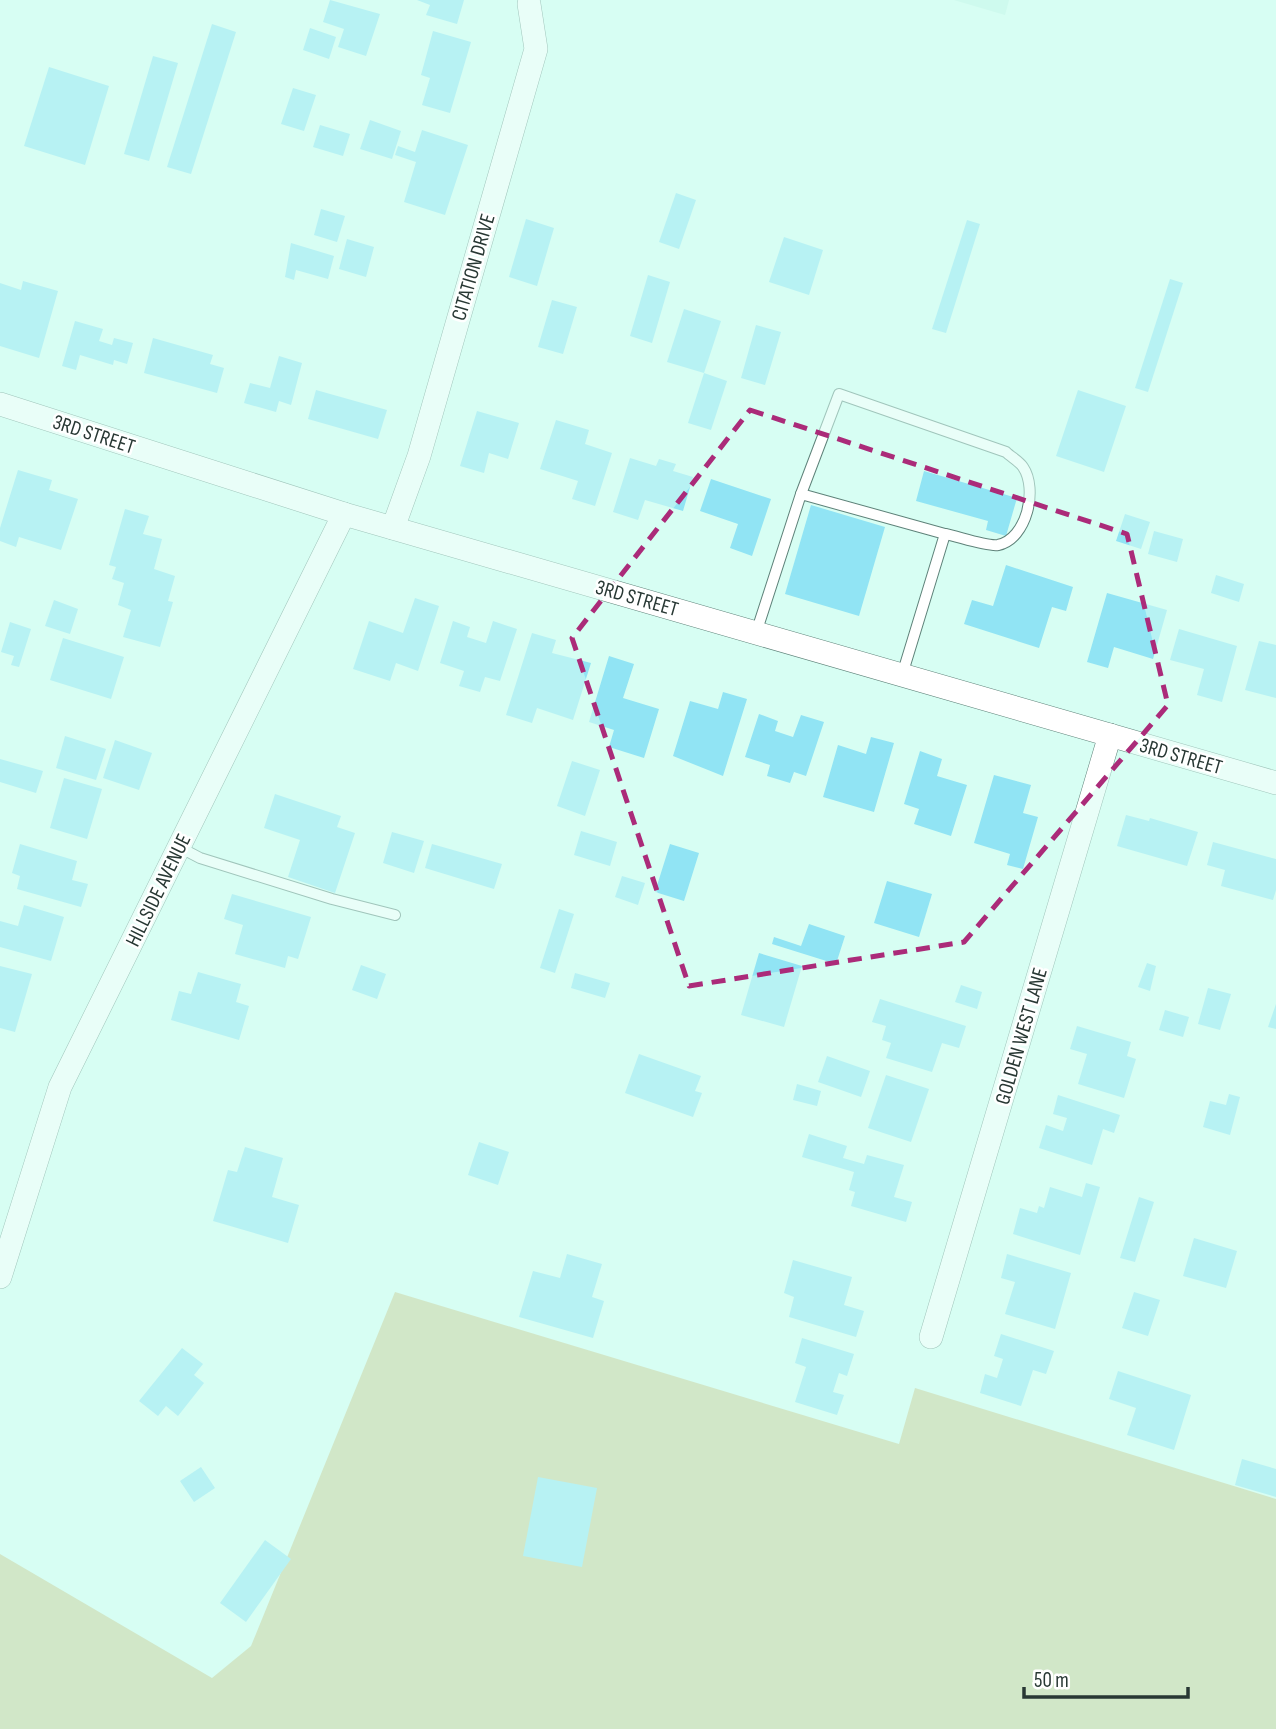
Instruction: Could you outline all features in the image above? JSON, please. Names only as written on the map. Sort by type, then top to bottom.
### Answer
[{"type":"street","name":"CITATION DRIVE","points":[[393,528],[419,456],[536,49],[528,4]]},
{"type":"street","name":"3RD STREET","points":[[0,404],[344,514],[1276,783]]},
{"type":"street","name":"HILLSIDE AVENUE","points":[[0,1277],[60,1087],[344,514]]},
{"type":"street","name":"GOLDEN WEST LANE","points":[[931,1337],[1110,735]]},
{"type":"lane","points":[[756,633],[801,494],[839,394],[1006,452],[1023,467],[1029,483],[1027,511],[1015,537],[997,546],[801,494]]},
{"type":"lane","points":[[902,675],[945,534]]},
{"type":"lane","points":[[179,847],[200,858],[332,899],[395,915]]},
{"type":"highlighted area","points":[[750,410],[1127,534],[1168,705],[964,942],[689,986],[572,638]]},
{"type":"shaded area","points":[[954,0],[1009,0],[1005,15]]},
{"type":"shaded area","points":[[395,1292],[899,1444],[915,1388],[1276,1499],[1276,1729],[0,1729],[0,1554],[212,1678],[251,1646]]},
{"type":"building","points":[[330,0],[380,14],[366,56],[338,47],[344,29],[323,22]]},
{"type":"building","points":[[417,0],[464,0],[457,24],[426,15],[430,5]]},
{"type":"building","points":[[212,24],[236,32],[191,174],[167,167]]},
{"type":"building","points":[[310,28],[336,37],[329,59],[303,50]]},
{"type":"building","points":[[433,31],[471,42],[450,113],[422,105],[430,78],[421,75]]},
{"type":"building","points":[[153,56],[178,63],[149,161],[124,154]]},
{"type":"building","points":[[49,67],[109,86],[85,165],[24,146]]},
{"type":"building","points":[[293,88],[316,95],[304,131],[281,124]]},
{"type":"building","points":[[370,120],[401,131],[392,159],[360,149]]},
{"type":"building","points":[[320,125],[350,134],[343,156],[313,147]]},
{"type":"building","points":[[422,130],[468,145],[445,215],[404,202],[416,162],[395,155],[398,146],[415,152]]},
{"type":"building","points":[[676,193],[696,200],[679,249],[659,242]]},
{"type":"building","points":[[321,209],[345,216],[337,242],[314,235]]},
{"type":"building","points":[[526,219],[554,228],[537,286],[509,277]]},
{"type":"building","points":[[967,220],[980,224],[946,333],[932,329]]},
{"type":"building","points":[[784,237],[823,250],[809,295],[769,282]]},
{"type":"building","points":[[347,239],[374,247],[366,277],[339,269]]},
{"type":"building","points":[[291,243],[334,256],[328,279],[296,270],[294,280],[285,277]]},
{"type":"building","points":[[648,275],[670,282],[652,343],[630,336]]},
{"type":"building","points":[[1170,279],[1183,283],[1148,392],[1135,388]]},
{"type":"building","points":[[23,281],[58,291],[39,358],[0,346],[0,283],[21,290]]},
{"type":"building","points":[[552,300],[577,307],[563,354],[538,347]]},
{"type":"building","points":[[684,309],[721,321],[704,373],[667,362]]},
{"type":"building","points":[[75,321],[103,329],[99,341],[112,345],[114,338],[133,343],[127,364],[114,360],[113,365],[80,355],[76,370],[62,366]]},
{"type":"building","points":[[756,325],[781,332],[765,385],[741,378]]},
{"type":"building","points":[[153,338],[213,355],[210,364],[224,368],[217,393],[144,373]]},
{"type":"building","points":[[279,356],[302,363],[291,405],[279,401],[276,412],[244,403],[250,383],[270,388]]},
{"type":"building","points":[[704,373],[727,381],[711,430],[688,423]]},
{"type":"building","points":[[316,390],[387,410],[378,439],[308,419]]},
{"type":"building","points":[[1078,390],[1126,406],[1104,472],[1056,456]]},
{"type":"building","points":[[477,411],[519,423],[508,459],[489,453],[484,473],[460,466]]},
{"type":"building","points":[[556,420],[589,430],[585,444],[612,453],[595,506],[572,499],[578,481],[540,469]]},
{"type":"building","points":[[630,458],[656,466],[659,459],[676,464],[673,471],[693,477],[683,511],[645,500],[638,520],[613,512]]},
{"type":"building","points":[[18,470],[52,480],[49,490],[78,499],[61,550],[19,537],[16,547],[0,541],[0,528]]},
{"type":"building","points":[[924,471],[1017,498],[1006,536],[986,530],[988,521],[916,501]]},
{"type":"building","points":[[711,479],[771,499],[752,556],[730,548],[738,524],[700,511]]},
{"type":"building","points":[[811,505],[885,527],[859,616],[785,594]]},
{"type":"building","points":[[125,509],[149,516],[143,534],[162,539],[154,569],[175,576],[168,601],[173,602],[160,647],[123,637],[131,610],[118,605],[124,583],[112,579],[116,567],[109,565]]},
{"type":"building","points":[[1125,514],[1150,522],[1141,549],[1116,541]]},
{"type":"building","points":[[1154,531],[1183,539],[1177,562],[1148,554]]},
{"type":"building","points":[[1006,565],[1073,587],[1066,611],[1052,607],[1039,648],[964,624],[972,600],[993,606]]},
{"type":"building","points":[[1216,575],[1244,584],[1239,602],[1211,593]]},
{"type":"building","points":[[1107,593],[1167,610],[1153,659],[1114,647],[1108,668],[1087,662]]},
{"type":"building","points":[[415,598],[439,606],[418,671],[396,663],[390,681],[353,669],[369,621],[403,633]]},
{"type":"building","points":[[54,600],[78,609],[70,634],[45,626]]},
{"type":"building","points":[[453,621],[470,627],[467,637],[486,643],[493,621],[517,629],[500,681],[485,677],[480,692],[459,686],[464,671],[440,663]]},
{"type":"building","points":[[10,622],[31,629],[19,667],[11,665],[14,656],[1,652]]},
{"type":"building","points":[[1179,629],[1237,646],[1222,702],[1197,695],[1204,669],[1170,660]]},
{"type":"building","points":[[532,633],[556,640],[552,653],[591,663],[573,720],[537,708],[532,723],[506,715]]},
{"type":"building","points":[[63,638],[124,657],[111,699],[50,680]]},
{"type":"building","points":[[1259,641],[1276,645],[1276,698],[1245,690]]},
{"type":"building","points":[[609,656],[634,664],[623,698],[659,709],[644,758],[609,747],[614,730],[589,722]]},
{"type":"building","points":[[723,692],[747,699],[723,776],[673,756],[690,701],[718,709]]},
{"type":"building","points":[[759,714],[778,721],[775,731],[793,737],[801,715],[824,722],[806,776],[794,772],[790,783],[767,776],[770,765],[745,757]]},
{"type":"building","points":[[65,736],[106,749],[96,780],[56,768]]},
{"type":"building","points":[[871,737],[894,743],[874,812],[823,797],[838,745],[866,754]]},
{"type":"building","points":[[115,740],[152,753],[139,790],[103,778]]},
{"type":"building","points":[[920,751],[942,759],[937,776],[967,785],[951,836],[914,824],[919,809],[904,804]]},
{"type":"building","points":[[0,759],[43,771],[36,793],[0,782]]},
{"type":"building","points":[[572,761],[600,770],[585,816],[557,806]]},
{"type":"building","points":[[994,775],[1031,785],[1023,813],[1038,817],[1023,869],[1007,865],[1010,854],[974,843]]},
{"type":"building","points":[[64,778],[102,789],[87,839],[50,828]]},
{"type":"building","points":[[275,794],[341,816],[337,827],[355,833],[335,893],[288,877],[300,840],[264,828]]},
{"type":"building","points":[[1126,815],[1149,821],[1150,818],[1198,832],[1187,866],[1117,846]]},
{"type":"building","points":[[581,831],[617,842],[610,866],[574,855]]},
{"type":"building","points":[[392,832],[424,841],[414,873],[383,863]]},
{"type":"building","points":[[1213,842],[1276,859],[1276,890],[1273,900],[1221,886],[1225,870],[1207,865]]},
{"type":"building","points":[[20,844],[77,861],[72,880],[88,884],[81,907],[17,889],[20,876],[12,873]]},
{"type":"building","points":[[432,844],[502,864],[494,889],[425,868]]},
{"type":"building","points":[[670,844],[699,853],[684,901],[655,892]]},
{"type":"building","points":[[622,876],[645,883],[638,905],[615,897]]},
{"type":"building","points":[[887,881],[932,894],[919,937],[874,923]]},
{"type":"building","points":[[232,894],[311,917],[298,959],[288,956],[285,968],[235,954],[243,925],[224,919]]},
{"type":"building","points":[[24,905],[64,917],[51,961],[0,947],[0,921],[18,926]]},
{"type":"building","points":[[559,909],[574,914],[555,973],[540,968]]},
{"type":"building","points":[[809,924],[845,936],[836,964],[772,944],[774,937],[801,946]]},
{"type":"building","points":[[759,953],[802,966],[784,1027],[741,1015]]},
{"type":"building","points":[[1147,963],[1156,966],[1150,991],[1138,987]]},
{"type":"building","points":[[361,965],[386,974],[377,999],[352,990]]},
{"type":"building","points":[[0,966],[32,974],[15,1032],[0,1028]]},
{"type":"building","points":[[198,972],[241,984],[236,1002],[249,1006],[239,1040],[171,1020],[179,991],[191,994]]},
{"type":"building","points":[[575,973],[610,983],[605,998],[571,988]]},
{"type":"building","points":[[961,985],[982,992],[977,1009],[955,1002]]},
{"type":"building","points":[[1208,988],[1231,994],[1220,1030],[1198,1024]]},
{"type":"building","points":[[880,999],[966,1026],[959,1048],[942,1043],[932,1072],[886,1058],[891,1043],[882,1040],[886,1026],[872,1022]]},
{"type":"building","points":[[1276,1004],[1276,1029],[1268,1027]]},
{"type":"building","points":[[1165,1010],[1189,1017],[1183,1037],[1159,1030]]},
{"type":"building","points":[[1077,1026],[1131,1042],[1127,1056],[1136,1059],[1124,1098],[1078,1084],[1087,1054],[1070,1049]]},
{"type":"building","points":[[639,1054],[701,1076],[695,1091],[702,1093],[693,1117],[625,1093]]},
{"type":"building","points":[[827,1056],[870,1071],[861,1097],[818,1082]]},
{"type":"building","points":[[886,1075],[929,1089],[911,1142],[868,1128]]},
{"type":"building","points":[[797,1084],[821,1091],[817,1106],[793,1100]]},
{"type":"building","points":[[1229,1094],[1240,1097],[1230,1135],[1203,1127],[1210,1101],[1226,1105]]},
{"type":"building","points":[[1058,1095],[1120,1115],[1114,1133],[1103,1129],[1092,1165],[1039,1148],[1046,1125],[1063,1131],[1067,1118],[1053,1114]]},
{"type":"building","points":[[809,1134],[847,1146],[843,1158],[864,1164],[867,1155],[904,1165],[894,1197],[912,1202],[906,1222],[851,1206],[855,1192],[849,1190],[854,1172],[802,1157]]},
{"type":"building","points":[[479,1142],[509,1152],[498,1185],[468,1175]]},
{"type":"building","points":[[245,1147],[283,1158],[272,1197],[299,1205],[288,1243],[213,1221],[228,1170],[237,1172]]},
{"type":"building","points":[[1086,1183],[1100,1187],[1080,1255],[1013,1234],[1020,1208],[1037,1213],[1039,1206],[1044,1208],[1050,1187],[1082,1197]]},
{"type":"building","points":[[1139,1197],[1154,1202],[1135,1262],[1120,1258]]},
{"type":"building","points":[[1194,1238],[1237,1251],[1226,1288],[1183,1276]]},
{"type":"building","points":[[567,1254],[602,1264],[592,1297],[604,1301],[593,1338],[519,1317],[533,1271],[560,1278]]},
{"type":"building","points":[[1007,1254],[1071,1273],[1055,1329],[1005,1314],[1015,1282],[1001,1278]]},
{"type":"building","points":[[793,1260],[852,1277],[844,1305],[864,1311],[856,1337],[789,1317],[794,1297],[784,1293]]},
{"type":"building","points":[[1134,1292],[1160,1300],[1148,1336],[1122,1328]]},
{"type":"building","points":[[1001,1334],[1054,1351],[1046,1374],[1033,1370],[1021,1406],[980,1393],[985,1374],[997,1378],[1003,1359],[994,1356]]},
{"type":"building","points":[[802,1338],[854,1354],[847,1376],[839,1373],[833,1392],[844,1395],[837,1415],[795,1402],[806,1367],[795,1363]]},
{"type":"building","points":[[182,1348],[203,1364],[194,1375],[204,1383],[178,1416],[166,1406],[158,1416],[139,1401]]},
{"type":"building","points":[[1118,1371],[1191,1395],[1174,1450],[1127,1435],[1136,1408],[1109,1399]]},
{"type":"building","points":[[1242,1459],[1276,1469],[1276,1497],[1235,1485]]},
{"type":"building","points":[[201,1467],[215,1488],[194,1502],[180,1481]]},
{"type":"building","points":[[538,1477],[597,1488],[582,1567],[523,1556]]},
{"type":"building","points":[[265,1540],[291,1559],[246,1622],[220,1603]]}]
